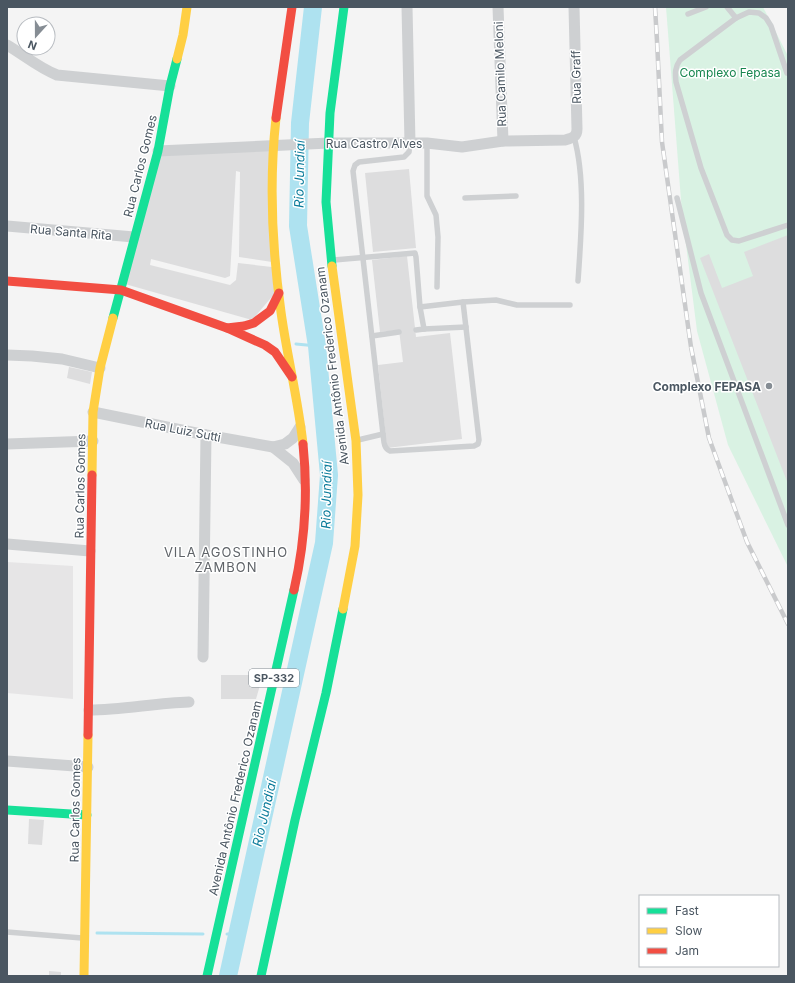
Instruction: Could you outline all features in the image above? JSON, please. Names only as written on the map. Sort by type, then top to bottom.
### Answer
[{"type":"main road","name":"Rua Carlos Gomes","points":[[84,976],[93,412],[100,368],[122,290],[134,238],[158,150],[170,86],[183,35],[187,7]]},
{"type":"main road","name":"Avenida Antônio Frederico Ozanam","points":[[207,976],[297,577],[303,531],[306,483],[304,454],[279,293],[276,265],[273,190],[279,145],[275,127],[292,7]]},
{"type":"main road","name":"Avenida Antônio Frederico Ozanam","points":[[261,976],[295,820],[326,693],[355,546],[358,495],[356,441],[331,260],[326,202],[324,143],[330,113],[344,7]]},
{"type":"main road","points":[[7,281],[122,290],[227,328],[265,345],[275,352],[292,376]]},
{"type":"main road","points":[[256,342],[279,293]]},
{"type":"main road","points":[[227,328],[254,323],[270,311]]},
{"type":"main road","points":[[7,810],[87,815]]},
{"type":"street","points":[[407,7],[410,143]]},
{"type":"street","name":"Rua Camilo Meloni","points":[[498,7],[503,141]]},
{"type":"street","name":"Rua Graff","points":[[570,138],[577,133],[574,7]]},
{"type":"street","points":[[7,45],[45,70],[57,75],[170,86]]},
{"type":"street","name":"Rua Castro Alves","points":[[158,150],[324,143],[426,143],[462,147],[503,141],[570,138]]},
{"type":"street","name":"Rua Santa Rita","points":[[7,226],[134,238]]},
{"type":"street","points":[[7,355],[62,359],[100,368]]},
{"type":"street","name":"Rua Luiz Sutti","points":[[93,412],[273,447],[292,463],[306,483]]},
{"type":"street","points":[[273,447],[285,444],[293,438],[300,427]]},
{"type":"street","points":[[203,657],[206,435]]},
{"type":"street","points":[[7,444],[93,441]]},
{"type":"street","points":[[7,544],[90,551]]},
{"type":"street","points":[[88,710],[108,710],[168,702],[189,702]]},
{"type":"street","points":[[7,761],[88,767]]},
{"type":"lane","points":[[688,14],[706,7]]},
{"type":"lane","points":[[727,7],[736,18]]},
{"type":"lane","points":[[787,74],[771,26],[766,18],[759,13],[749,12],[736,18],[680,60],[676,65],[676,82],[702,168],[727,235],[732,240],[739,241],[788,225]]},
{"type":"lane","points":[[570,138],[580,161],[581,233],[578,281]]},
{"type":"lane","points":[[410,143],[409,152],[404,157],[359,162],[355,165],[353,171],[384,446],[386,450],[474,446],[478,444],[480,440],[463,302]]},
{"type":"lane","points":[[426,143],[427,196],[436,215],[438,238],[437,287]]},
{"type":"lane","points":[[465,198],[516,196]]},
{"type":"lane","points":[[677,198],[702,293],[788,525]]},
{"type":"lane","points":[[331,260],[415,253],[420,307],[424,329]]},
{"type":"lane","points":[[420,307],[496,300],[518,305],[570,305]]},
{"type":"lane","points":[[416,330],[466,327]]},
{"type":"lane","points":[[372,336],[399,332]]},
{"type":"lane","points":[[356,441],[383,434]]},
{"type":"lane","points":[[7,932],[85,938]]},
{"type":"shaded area","points":[[7,562],[73,566],[73,699],[7,693]]},
{"type":"green space","name":"Complexo Fepasa","points":[[666,7],[763,7],[788,56],[788,567],[728,445],[697,331],[682,213]]},
{"type":"building","points":[[271,149],[272,262],[239,257],[240,172],[236,171],[230,276],[225,278],[151,259],[150,265],[230,285],[236,280],[238,263],[272,267],[276,292],[252,320],[125,284],[160,153]]},
{"type":"building","points":[[409,169],[416,248],[373,252],[365,173]]},
{"type":"building","name":"Complexo FEPASA","points":[[788,235],[788,484],[700,258],[709,254],[722,288],[753,276],[744,252]]},
{"type":"building","points":[[407,256],[416,337],[450,333],[462,439],[387,448],[378,365],[403,362],[399,330],[380,332],[372,260]]},
{"type":"building","points":[[69,367],[92,372],[90,384],[67,378]]},
{"type":"building","points":[[221,675],[263,675],[256,699],[221,699]]},
{"type":"building","points":[[29,819],[44,820],[42,845],[28,844]]},
{"type":"building","points":[[49,971],[61,972],[61,976],[49,976]]},
{"type":"waterway","name":"Rio Jundiaí","points":[[228,976],[324,543],[329,475],[317,346],[298,226],[300,123],[313,7]]},
{"type":"waterway","points":[[296,344],[317,346]]},
{"type":"waterway","points":[[97,933],[203,934]]},
{"type":"waterway","points":[[227,934],[237,934]]},
{"type":"railway","points":[[655,7],[662,142],[691,347],[709,438],[747,542],[788,624]]},
{"type":"traffic: fast","points":[[332,266],[326,202],[330,113],[344,7]]},
{"type":"traffic: fast","points":[[113,318],[158,151],[170,86],[177,59]]},
{"type":"traffic: fast","points":[[207,976],[294,590]]},
{"type":"traffic: fast","points":[[261,976],[295,820],[326,693],[343,609]]},
{"type":"traffic: fast","points":[[7,810],[87,815]]},
{"type":"traffic: slow","points":[[177,59],[183,35],[187,7]]},
{"type":"traffic: slow","points":[[276,118],[272,191],[275,264],[283,328],[303,444]]},
{"type":"traffic: slow","points":[[332,266],[356,441],[358,495],[355,546],[343,609]]},
{"type":"traffic: slow","points":[[92,475],[93,412],[100,368],[113,318]]},
{"type":"traffic: slow","points":[[84,976],[88,735]]},
{"type":"traffic: jam","points":[[276,118],[292,7]]},
{"type":"traffic: jam","points":[[7,281],[121,290],[227,328],[265,345],[275,352],[292,377]]},
{"type":"traffic: jam","points":[[227,328],[254,323],[270,311],[279,293]]},
{"type":"traffic: jam","points":[[294,590],[303,535],[305,499],[303,444]]},
{"type":"traffic: jam","points":[[88,735],[92,475]]},
{"type":"place","name":"Complexo FEPASA","points":[[769,386]]},
{"type":"district","name":"VILA AGOSTINHO ZAMBON","points":[[226,560]]}]
